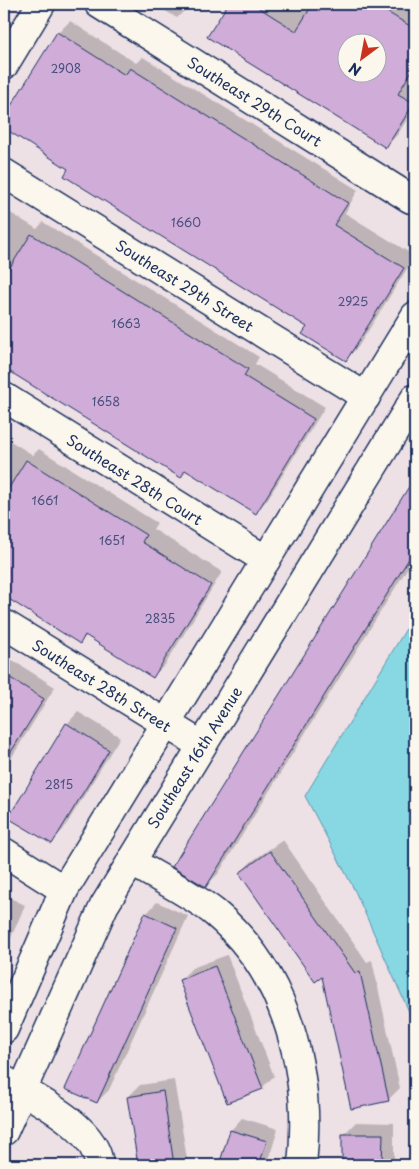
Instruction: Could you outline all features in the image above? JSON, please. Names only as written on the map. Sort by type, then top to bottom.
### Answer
[{"type":"street","points":[[4,65],[41,4]]},
{"type":"street","name":"Southeast 29th Court","points":[[99,4],[414,203]]},
{"type":"street","name":"Southeast 29th Street","points":[[4,173],[366,396]]},
{"type":"street","points":[[4,1029],[64,890],[415,316]]},
{"type":"street","name":"Southeast 28th Court","points":[[4,397],[266,560]]},
{"type":"street","name":"Southeast 16th Avenue","points":[[4,1131],[13,1085],[104,906],[415,398]]},
{"type":"street","name":"Southeast 28th Street","points":[[4,624],[201,745]]},
{"type":"street","points":[[4,852],[64,890]]},
{"type":"street","points":[[130,861],[214,912],[250,948],[276,992],[291,1028],[305,1100],[305,1136],[302,1165]]},
{"type":"street","points":[[13,1085],[69,1120],[90,1142],[99,1165]]},
{"type":"water","points":[[415,614],[415,1025],[355,891],[305,796]]},
{"type":"building","points":[[228,4],[253,4],[296,31],[313,4],[374,4],[415,29],[415,65],[398,94],[414,103],[386,148],[207,37]]},
{"type":"building","points":[[57,32],[125,75],[130,68],[348,203],[334,225],[404,268],[346,361],[302,334],[307,327],[64,176],[68,169],[4,128],[4,117]]},
{"type":"building","points":[[31,234],[248,369],[244,376],[314,419],[256,514],[185,470],[181,478],[4,368],[4,277]]},
{"type":"building","points":[[26,460],[146,535],[142,542],[211,585],[153,678],[85,635],[80,644],[4,596],[4,496]]},
{"type":"building","points":[[415,477],[415,549],[206,887],[172,867]]},
{"type":"building","points":[[4,674],[44,699],[4,763]]},
{"type":"building","points":[[66,723],[109,750],[52,844],[8,818]]},
{"type":"building","points":[[270,851],[355,973],[360,972],[389,1101],[351,1109],[322,977],[315,982],[239,873]]},
{"type":"building","points":[[145,913],[177,928],[97,1103],[65,1089]]},
{"type":"building","points":[[215,966],[263,1089],[227,1103],[179,980]]},
{"type":"building","points":[[163,1091],[174,1165],[138,1165],[127,1097]]},
{"type":"building","points":[[230,1130],[267,1141],[259,1165],[219,1165]]},
{"type":"building","points":[[342,1134],[383,1134],[382,1165],[342,1165]]}]
